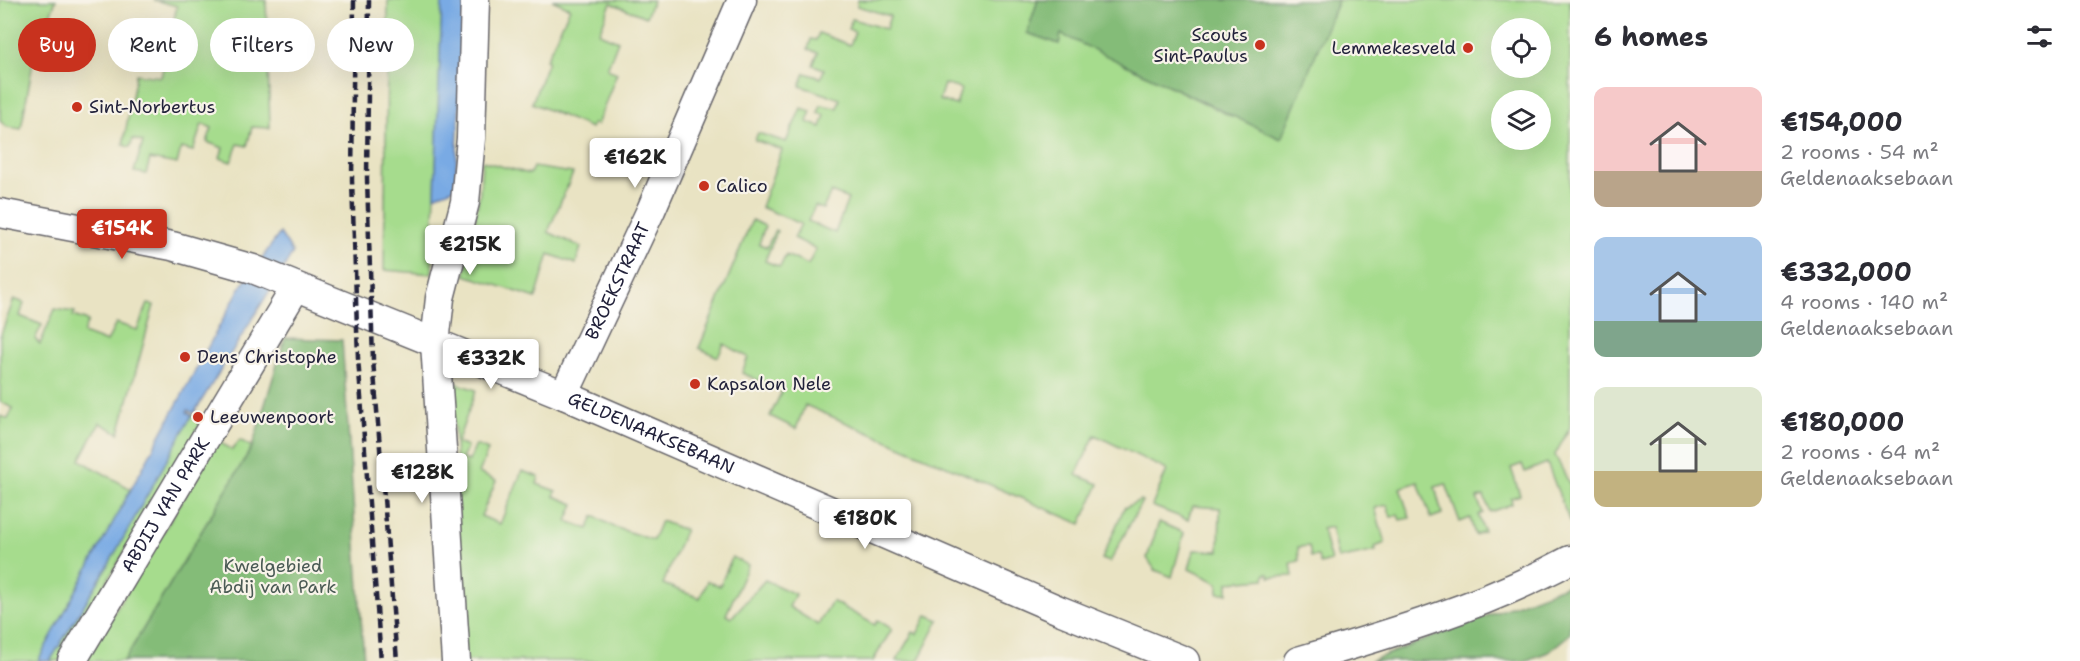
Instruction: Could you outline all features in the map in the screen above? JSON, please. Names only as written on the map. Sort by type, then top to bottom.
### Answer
[{"type":"street","points":[[456,661],[435,343],[440,298],[465,202],[471,138],[475,0]]},
{"type":"street","name":"BROEKSTRAAT","points":[[564,395],[651,210],[742,0]]},
{"type":"street","name":"GELDENAAKSEBAAN","points":[[0,213],[172,246],[276,278],[564,395],[1059,610],[1185,661]]},
{"type":"street","name":"ABDIJ VAN PARK","points":[[72,661],[276,278]]},
{"type":"street","points":[[1298,661],[1392,633],[1478,602],[1570,560]]},
{"type":"green space","points":[[0,0],[56,0],[49,18],[18,18],[18,72],[31,72],[21,129],[7,127],[0,121]]},
{"type":"green space","points":[[154,0],[266,0],[267,18],[210,18],[210,72],[268,72],[270,128],[252,127],[247,146],[238,144],[231,162],[220,158],[223,148],[207,142],[212,128],[202,124],[193,151],[181,148],[177,164],[150,159],[146,174],[134,172],[143,142],[133,139],[130,147],[123,145],[136,74],[161,77],[162,72],[198,72],[198,18],[174,18],[177,6]]},
{"type":"green space","points":[[388,0],[442,0],[432,274],[384,270],[387,72],[414,72],[414,18],[388,18]]},
{"type":"green space","points":[[552,0],[653,0],[646,17],[611,3],[599,33],[618,41],[607,69],[617,73],[597,125],[593,123],[591,128],[532,103],[548,61],[546,60],[570,8]]},
{"type":"green space","points":[[858,0],[1038,0],[1027,33],[1059,44],[1061,33],[1231,116],[1332,16],[1338,0],[1570,0],[1570,427],[1555,455],[1570,485],[1570,523],[1547,463],[1525,472],[1522,464],[1511,468],[1520,495],[1511,498],[1512,504],[1490,512],[1484,496],[1477,498],[1483,513],[1478,515],[1484,531],[1475,535],[1470,518],[1460,522],[1446,484],[1435,487],[1442,514],[1431,518],[1418,482],[1400,488],[1410,518],[1400,520],[1398,515],[1391,517],[1387,505],[1375,508],[1385,543],[1375,547],[1376,551],[1338,559],[1331,527],[1322,529],[1331,561],[1320,564],[1318,556],[1311,557],[1309,546],[1298,547],[1299,561],[1291,563],[1293,576],[1270,577],[1269,574],[1265,574],[1264,579],[1228,582],[1228,593],[1218,593],[1218,583],[1189,569],[1194,550],[1219,551],[1220,508],[1192,506],[1188,520],[1152,506],[1167,470],[1095,435],[1076,475],[1099,484],[1081,524],[805,405],[796,429],[770,416],[782,391],[742,373],[748,357],[724,344],[718,357],[699,348],[752,220],[765,226],[759,244],[767,247],[775,230],[777,231],[765,261],[780,267],[786,255],[808,265],[816,249],[794,238],[801,224],[761,207],[782,150],[755,140],[758,133],[786,142],[801,108],[811,111],[807,122],[821,127],[825,115],[818,113],[821,105],[837,108],[840,99],[800,86],[805,73],[821,78],[824,69],[813,65],[818,53],[808,49],[811,39],[816,40],[819,33],[850,45],[855,32],[848,29],[852,19],[886,29],[890,16],[857,6]],"holes":[[[944,84],[961,89],[956,105],[939,100]],[[831,192],[848,199],[835,233],[808,221],[815,206],[823,209]]]},
{"type":"green space","points":[[1038,0],[1338,0],[1281,139],[1061,34],[1059,44],[1027,33]]},
{"type":"green space","points":[[482,161],[530,174],[533,167],[573,173],[548,232],[581,247],[576,264],[549,254],[536,298],[465,275],[480,192]]},
{"type":"green space","points":[[14,299],[24,303],[20,316],[42,325],[35,339],[40,344],[55,309],[75,312],[73,316],[88,321],[83,333],[107,342],[116,323],[137,330],[148,304],[154,305],[119,433],[100,423],[80,460],[131,489],[38,661],[0,661],[0,416],[8,419],[13,408],[0,402],[0,337]]},
{"type":"green space","name":"Kwelgebied Abdij van Park","points":[[285,338],[342,340],[364,661],[124,661],[252,447]]},
{"type":"green space","points":[[456,383],[476,390],[457,443],[467,447],[462,459],[469,461],[476,445],[488,450],[479,473],[496,481],[481,516],[500,524],[522,471],[539,477],[537,484],[556,491],[554,496],[574,504],[567,521],[588,529],[594,516],[614,527],[653,540],[661,521],[685,530],[663,584],[700,598],[707,581],[720,586],[732,557],[748,565],[726,615],[731,618],[765,580],[795,594],[789,607],[818,625],[832,601],[875,625],[878,620],[892,629],[873,661],[464,661],[454,417]]},
{"type":"green space","points":[[192,415],[203,421],[59,661],[50,661],[106,569]]},
{"type":"green space","points":[[223,433],[226,434],[221,443],[232,450],[240,440],[252,447],[124,661],[85,661]]},
{"type":"green space","points":[[1142,501],[1110,562],[1102,559],[1124,508]]},
{"type":"green space","points":[[1159,522],[1184,533],[1172,577],[1155,570],[1147,558]]},
{"type":"green space","points":[[1570,584],[1570,634],[1548,652],[1525,661],[1370,661]]},
{"type":"green space","points":[[927,615],[939,620],[918,661],[896,661],[913,632],[917,634]]},
{"type":"water","points":[[442,0],[465,0],[455,188],[435,196]]},
{"type":"water","points":[[280,233],[293,253],[194,413],[188,410],[187,412],[192,415],[106,569],[50,661],[38,661],[240,288]]},
{"type":"railway","points":[[354,0],[352,180],[358,358],[381,661]]},
{"type":"railway","points":[[369,0],[367,178],[373,360],[397,661]]},
{"type":"place","name":"Scouts Sint-Paulus","points":[[1260,45]]},
{"type":"place","name":"Lemmekesveld","points":[[1468,48]]},
{"type":"place","name":"Sint-Norbertus","points":[[77,107]]},
{"type":"place","name":"Calico","points":[[704,186]]},
{"type":"place","name":"Dens Christophe","points":[[185,357]]},
{"type":"place","name":"Kapsalon Nele","points":[[695,384]]},
{"type":"place","name":"Leeuwenpoort","points":[[198,417]]}]
